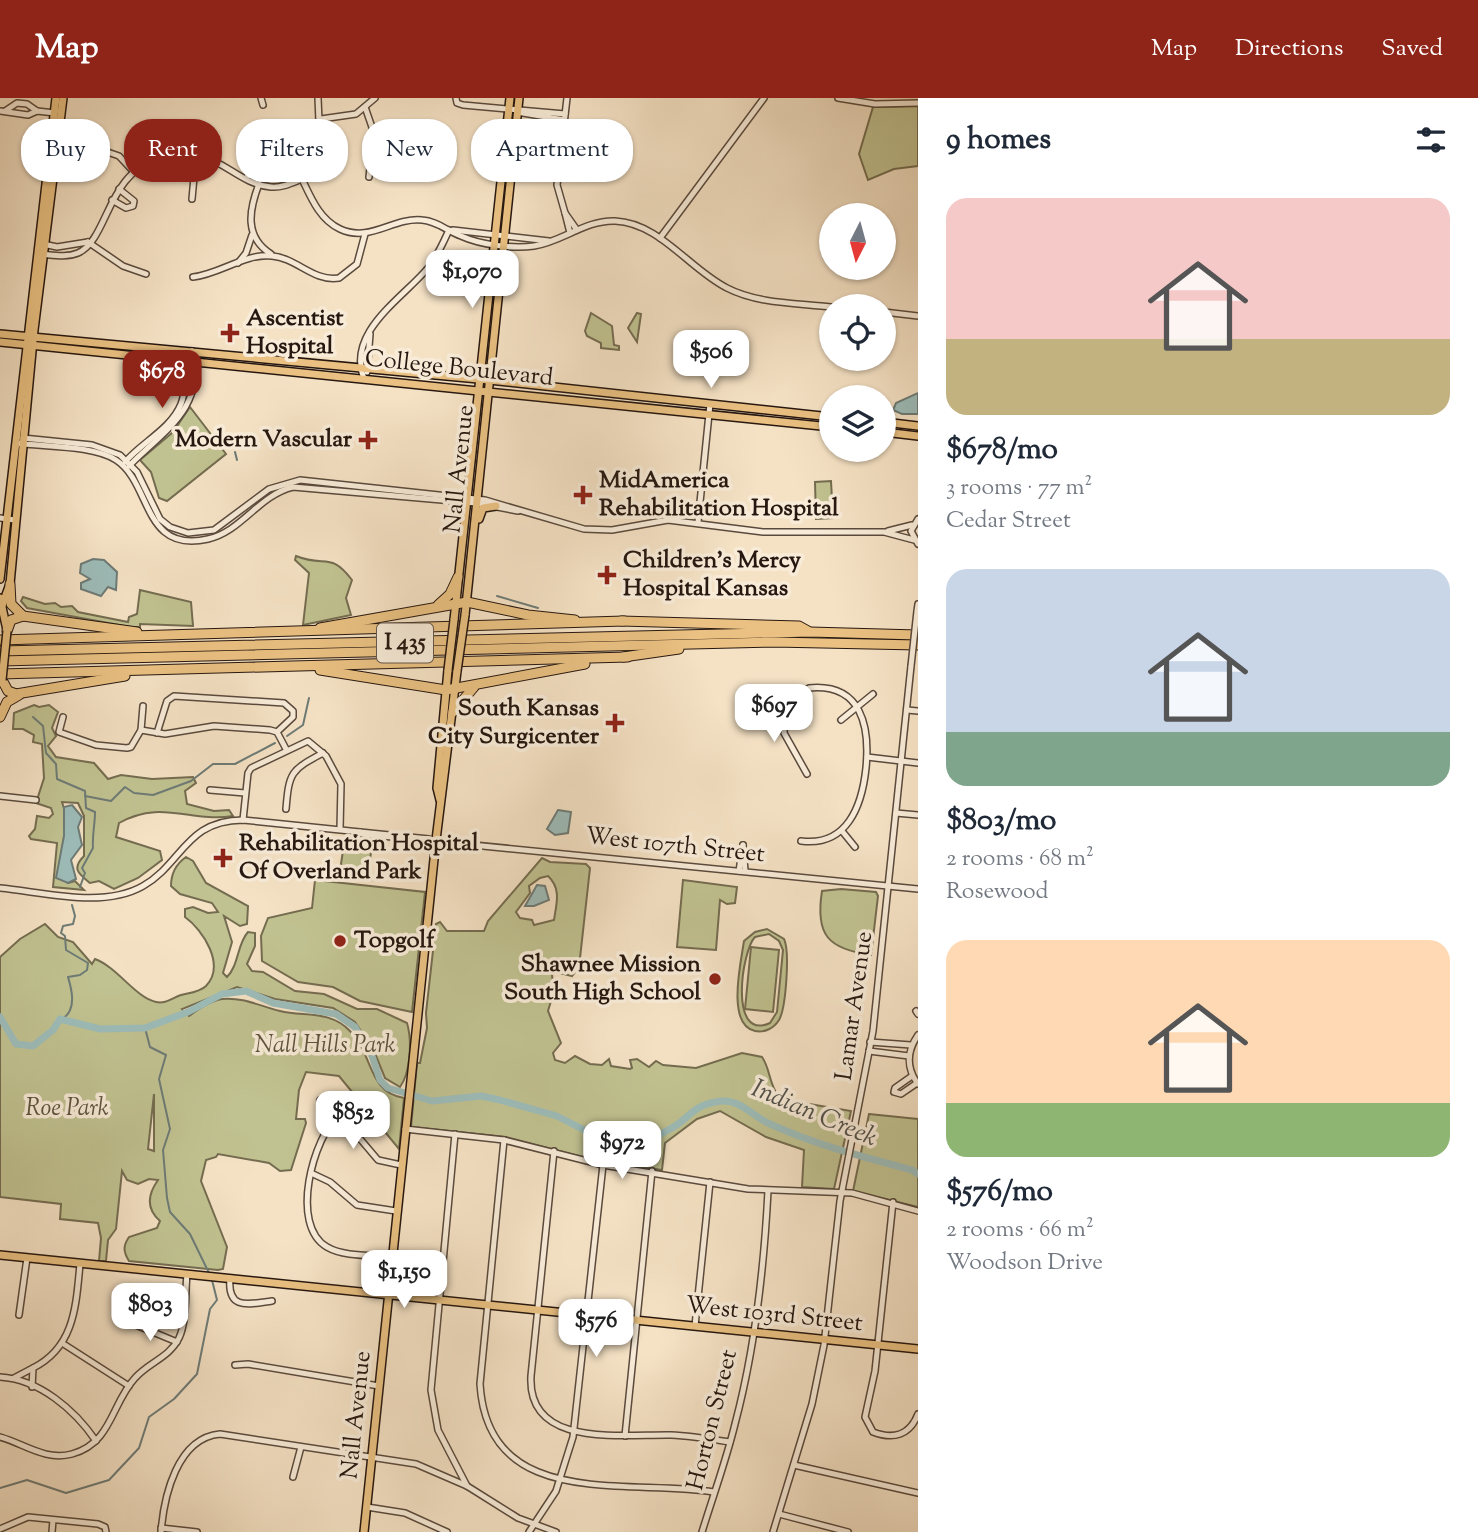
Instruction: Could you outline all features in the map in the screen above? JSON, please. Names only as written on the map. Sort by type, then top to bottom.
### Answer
[{"type":"highway","points":[[438,605],[450,594],[458,577]]},
{"type":"highway","points":[[10,584],[12,604],[23,616]]},
{"type":"highway","points":[[300,633],[438,605],[455,609],[467,602],[550,618],[799,626],[810,632]]},
{"type":"highway","points":[[7,631],[12,620],[23,616],[163,636]]},
{"type":"highway","points":[[0,640],[300,633],[624,621]]},
{"type":"highway","name":"I 435","points":[[0,651],[810,632],[918,635]]},
{"type":"highway","name":"I 435","points":[[0,661],[716,643],[854,642],[918,645]]},
{"type":"highway","points":[[294,667],[451,689],[716,643]]},
{"type":"highway","points":[[1,681],[150,671],[628,657]]},
{"type":"highway","points":[[0,716],[7,702],[20,694],[150,671]]},
{"type":"highway","points":[[1,681],[8,691],[20,694]]},
{"type":"highway","points":[[453,712],[464,695],[475,686]]},
{"type":"main road","points":[[57,98],[58,114]]},
{"type":"main road","points":[[20,441],[41,244],[58,114],[63,98]]},
{"type":"main road","name":"Nall Avenue","points":[[453,671],[467,602],[504,241],[513,111],[510,98]]},
{"type":"main road","name":"Nall Avenue","points":[[440,800],[437,788],[453,671],[455,609],[478,379],[494,240],[513,111],[519,98]]},
{"type":"main road","name":"College Boulevard","points":[[0,334],[489,380],[819,416]]},
{"type":"main road","name":"College Boulevard","points":[[0,342],[819,426]]},
{"type":"main road","points":[[0,579],[27,407],[22,383],[29,345]]},
{"type":"main road","points":[[896,423],[918,426]]},
{"type":"main road","points":[[896,433],[918,436]]},
{"type":"main road","points":[[470,567],[480,511],[496,506]]},
{"type":"main road","points":[[1,609],[10,584],[7,522]]},
{"type":"main road","points":[[0,598],[7,631],[1,681]]},
{"type":"main road","name":"Nall Avenue","points":[[364,1532],[432,839],[444,788],[453,712],[451,689]]},
{"type":"main road","name":"West 103rd Street","points":[[0,1255],[918,1349]]},
{"type":"street","points":[[318,98],[321,119],[347,117],[375,98]]},
{"type":"street","points":[[567,98],[557,189],[570,233]]},
{"type":"street","points":[[660,238],[764,98]]},
{"type":"street","points":[[838,98],[875,104],[918,103]]},
{"type":"street","points":[[456,99],[463,105],[565,117]]},
{"type":"street","points":[[2,111],[17,103],[27,104],[37,111],[58,114]]},
{"type":"street","points":[[365,107],[369,119]]},
{"type":"street","points":[[2,111],[28,115],[37,111]]},
{"type":"street","points":[[40,254],[76,254],[88,242],[125,182]]},
{"type":"street","points":[[192,199],[194,182]]},
{"type":"street","points":[[256,182],[281,187],[294,182]]},
{"type":"street","points":[[304,182],[316,207],[330,222],[343,230],[365,234],[416,219],[494,240],[549,241],[599,222],[624,222],[639,226],[660,238],[715,281],[735,292],[764,300],[819,306]]},
{"type":"street","points":[[237,264],[246,253],[252,235],[251,212],[259,184]]},
{"type":"street","points":[[112,200],[125,208],[133,206],[134,201],[119,189]]},
{"type":"street","points":[[565,213],[577,230]]},
{"type":"street","points":[[364,379],[370,334],[385,311],[434,260],[449,230]]},
{"type":"street","points":[[252,235],[263,249],[274,256],[317,276],[339,278],[357,264],[365,234]]},
{"type":"street","points":[[41,244],[57,247],[88,242],[123,266],[146,274]]},
{"type":"street","points":[[193,278],[274,256]]},
{"type":"street","points":[[896,313],[918,316]]},
{"type":"street","points":[[127,464],[175,425],[187,396],[192,351]]},
{"type":"street","points":[[698,522],[710,404]]},
{"type":"street","points":[[20,441],[70,446],[103,454],[127,464],[160,519],[170,527],[188,533],[202,534],[219,528],[269,489],[293,481],[476,501],[592,530],[617,529],[657,521],[698,522],[763,532],[884,532],[912,525],[918,519]]},
{"type":"street","points":[[476,501],[524,511]]},
{"type":"street","points":[[912,525],[917,543]]},
{"type":"street","points":[[884,532],[917,543]]},
{"type":"street","name":"Lamar Avenue","points":[[773,1532],[812,1404],[825,1339],[842,1192],[869,1051],[918,604]]},
{"type":"street","points":[[801,841],[822,841],[842,831],[860,804],[867,757],[867,727],[856,707],[839,692],[817,687],[800,691],[784,707],[784,733],[807,774]]},
{"type":"street","points":[[841,720],[873,694]]},
{"type":"street","points":[[141,730],[157,733],[173,733],[214,726],[277,732],[293,717],[293,711],[284,703],[174,695],[167,701],[157,733]]},
{"type":"street","points":[[63,718],[59,733],[96,744],[131,747],[141,730],[143,706]]},
{"type":"street","points":[[906,710],[918,711]]},
{"type":"street","points":[[277,732],[286,750]]},
{"type":"street","points":[[243,820],[251,768],[308,741],[323,752],[343,791],[340,829]]},
{"type":"street","points":[[285,809],[288,781],[295,768],[323,752]]},
{"type":"street","points":[[867,757],[918,763]]},
{"type":"street","points":[[210,790],[246,793]]},
{"type":"street","points":[[0,796],[36,800]]},
{"type":"street","points":[[896,813],[918,815]]},
{"type":"street","name":"West 107th Street","points":[[0,888],[94,897],[127,893],[157,876],[196,834],[224,822],[243,820],[918,889]]},
{"type":"street","points":[[842,831],[855,847]]},
{"type":"street","points":[[912,1076],[895,1087],[894,1093],[901,1094],[917,1084],[912,1076],[909,1056],[911,1045],[918,1035]]},
{"type":"street","points":[[870,1042],[911,1045]]},
{"type":"street","points":[[869,1051],[909,1056]]},
{"type":"street","points":[[320,1100],[339,1114],[378,1160],[401,1164]]},
{"type":"street","points":[[339,1114],[324,1133],[311,1173],[308,1210],[312,1231],[318,1240],[335,1250],[391,1257]]},
{"type":"street","points":[[405,1129],[504,1140],[603,1165],[768,1191],[842,1192],[893,1202],[918,1211]]},
{"type":"street","points":[[455,1134],[431,1390],[438,1430],[467,1486]]},
{"type":"street","points":[[504,1140],[480,1384],[490,1425],[516,1458],[534,1470],[560,1480],[607,1487],[671,1487],[714,1492]]},
{"type":"street","points":[[554,1151],[530,1376],[533,1398],[549,1421],[574,1431],[625,1436],[684,1436],[730,1442]]},
{"type":"street","points":[[529,1532],[560,1480],[574,1431],[603,1165]]},
{"type":"street","points":[[625,1436],[652,1171]]},
{"type":"street","points":[[311,1173],[330,1182],[357,1205],[396,1210]]},
{"type":"street","points":[[695,1326],[710,1182]]},
{"type":"street","name":"Horton Street","points":[[702,1532],[730,1442],[752,1332],[765,1242],[768,1191]]},
{"type":"street","points":[[893,1202],[875,1371],[865,1407],[873,1432],[896,1436],[910,1429],[918,1414]]},
{"type":"street","points":[[19,1315],[27,1258]]},
{"type":"street","points":[[14,1378],[52,1356],[62,1343],[75,1313],[80,1264]]},
{"type":"street","points":[[0,1437],[40,1454],[56,1456],[74,1454],[96,1441],[110,1425],[129,1386],[146,1368],[168,1354],[177,1342],[182,1329],[187,1274]]},
{"type":"street","points":[[227,1278],[233,1299],[240,1304],[272,1301]]},
{"type":"street","points":[[131,1323],[177,1342]]},
{"type":"street","points":[[62,1343],[129,1386]]},
{"type":"street","points":[[235,1365],[248,1364],[379,1386]]},
{"type":"street","points":[[32,1387],[33,1368]]},
{"type":"street","points":[[0,1377],[14,1378],[72,1410],[96,1441]]},
{"type":"street","points":[[861,1431],[869,1426]]},
{"type":"street","points":[[197,1532],[161,1530],[172,1483],[190,1447],[214,1434],[244,1436],[416,1464],[467,1486],[505,1511],[556,1532]]},
{"type":"street","points":[[293,1477],[301,1447]]},
{"type":"street","points":[[441,1474],[452,1460]]},
{"type":"street","points":[[794,1465],[918,1493]]},
{"type":"street","points":[[367,1507],[405,1513],[447,1532]]},
{"type":"street","points":[[779,1514],[848,1532]]},
{"type":"street","points":[[0,1530],[23,1518],[53,1520],[105,1530]]},
{"type":"street","points":[[51,1532],[53,1520]]},
{"type":"green space","points":[[918,106],[918,166],[894,169],[868,180],[859,154],[873,107]]},
{"type":"green space","points":[[591,313],[612,326],[614,345],[619,346],[619,350],[601,348],[601,343],[587,336],[585,331]]},
{"type":"green space","points":[[637,313],[641,314],[637,342],[628,328]]},
{"type":"green space","points":[[190,407],[226,454],[167,501],[159,498],[151,472],[140,460],[173,432]]},
{"type":"green space","points":[[831,481],[833,518],[816,519],[815,482]]},
{"type":"green space","points":[[296,556],[333,563],[345,571],[352,580],[346,598],[351,615],[303,625],[309,573],[295,560]]},
{"type":"green space","points":[[140,590],[191,602],[193,626],[140,624],[140,627],[130,627],[27,608],[21,601],[23,597],[45,604],[55,603],[61,607],[72,606],[78,612],[128,622],[129,617],[137,614]]},
{"type":"green space","points":[[34,705],[49,705],[58,712],[52,728],[56,736],[48,746],[56,757],[94,763],[108,779],[121,775],[152,779],[193,777],[196,783],[185,791],[187,804],[214,811],[229,810],[233,816],[203,817],[163,812],[134,816],[119,823],[116,837],[160,851],[162,860],[138,878],[114,889],[99,881],[90,883],[78,871],[78,864],[84,856],[84,816],[78,803],[62,802],[67,818],[59,868],[68,883],[75,881],[84,890],[53,887],[57,843],[31,839],[29,836],[35,829],[37,816],[49,818],[53,814],[51,808],[36,803],[44,778],[42,744],[33,742],[34,735],[23,729],[13,729],[14,713]]},
{"type":"green space","points":[[344,844],[367,846],[366,850],[371,853],[368,871],[371,880],[339,877]]},
{"type":"green space","points":[[186,857],[193,861],[206,883],[248,906],[247,924],[240,926],[224,916],[232,942],[223,973],[227,977],[234,967],[244,937],[248,932],[255,933],[255,946],[247,964],[252,971],[263,972],[295,991],[324,994],[357,1009],[377,1009],[407,1023],[410,1038],[410,1056],[400,1087],[385,1078],[374,1051],[355,1022],[333,1008],[275,999],[237,987],[182,1009],[189,1016],[213,1002],[230,999],[334,1020],[350,1031],[358,1041],[383,1088],[404,1098],[399,1149],[339,1076],[306,1072],[299,1090],[296,1119],[305,1119],[306,1123],[291,1170],[280,1171],[269,1163],[218,1154],[206,1160],[201,1181],[227,1247],[223,1269],[218,1270],[129,1261],[125,1249],[129,1237],[157,1228],[160,1221],[150,1206],[152,1190],[158,1180],[149,1179],[138,1184],[127,1180],[122,1171],[116,1229],[108,1240],[106,1261],[99,1261],[101,1238],[98,1223],[60,1219],[61,1204],[0,1197],[0,957],[20,939],[45,924],[58,937],[73,942],[92,964],[95,959],[103,963],[141,995],[156,1002],[201,990],[212,978],[213,958],[199,930],[185,917],[185,909],[193,907],[208,913],[218,912],[212,903],[180,894],[171,886],[175,870]],"holes":[[[154,1094],[154,1151],[148,1149]]]},
{"type":"green space","points":[[542,858],[550,862],[586,864],[590,868],[579,967],[572,976],[556,972],[552,975],[554,991],[548,1011],[561,1043],[553,1053],[555,1060],[565,1063],[575,1056],[590,1064],[602,1065],[609,1059],[611,1066],[630,1069],[630,1060],[637,1059],[649,1067],[656,1061],[663,1065],[696,1068],[742,1053],[762,1057],[773,1088],[780,1099],[851,1111],[834,1189],[802,1187],[804,1150],[766,1137],[720,1111],[697,1119],[665,1143],[662,1170],[590,1159],[506,1137],[411,1127],[417,1063],[420,1063],[427,1028],[426,1013],[436,924],[440,922],[447,931],[484,931],[488,921]],"holes":[[[548,876],[557,897],[554,920],[534,925],[532,920],[520,918],[516,912],[530,893],[529,886]]]},
{"type":"green space","name":"Topgolf","points":[[315,880],[425,892],[412,1012],[360,1001],[333,987],[298,982],[262,961],[261,936],[268,918],[312,908]]},
{"type":"green space","points":[[683,880],[737,887],[735,903],[727,904],[720,900],[716,950],[677,947]]},
{"type":"green space","points":[[841,889],[876,892],[878,896],[871,955],[844,949],[835,944],[823,929],[820,906],[822,891]]},
{"type":"green space","points":[[767,929],[784,939],[787,955],[781,1014],[775,1025],[762,1031],[746,1026],[738,1005],[744,941],[755,932]],"holes":[[[769,934],[779,941],[783,950],[777,1012],[770,1023],[757,1025],[748,1019],[743,1008],[746,959],[755,937]]]},
{"type":"green space","points":[[751,947],[779,950],[773,1012],[745,1009]]},
{"type":"green space","points":[[869,1114],[918,1119],[918,1207],[853,1191]]},
{"type":"water","points":[[918,393],[918,414],[896,411],[896,403]]},
{"type":"water","points":[[93,559],[104,560],[117,572],[116,590],[108,587],[101,596],[81,589],[81,583],[90,579],[80,573],[81,564]]},
{"type":"water","points":[[72,805],[82,817],[78,827],[82,845],[71,860],[76,879],[68,883],[56,878],[64,836],[64,807]]},
{"type":"water","points":[[558,810],[571,812],[568,833],[555,835],[547,829]]},
{"type":"water","points":[[537,885],[545,886],[549,900],[534,906],[525,906]]},
{"type":"waterway","points":[[235,452],[237,460]]},
{"type":"waterway","points":[[497,596],[538,608]]},
{"type":"waterway","points":[[287,736],[303,725],[309,698]]},
{"type":"waterway","points":[[33,717],[43,726],[46,753],[56,764],[57,779],[85,791],[86,808],[95,812],[93,848],[82,868],[85,873],[80,887]]},
{"type":"waterway","points":[[85,796],[111,801],[125,787],[134,793],[153,795],[191,781],[213,764],[235,764],[275,743]]},
{"type":"waterway","points":[[62,1019],[72,1004],[68,977],[80,975],[87,970],[88,963],[66,950],[65,936],[61,933],[63,926],[73,924],[75,916],[72,905]]},
{"type":"waterway","name":"Indian Creek","points":[[0,1017],[16,1044],[33,1046],[53,1030],[60,1019],[100,1029],[145,1028],[188,1012],[222,994],[246,991],[273,1003],[336,1014],[355,1027],[372,1056],[380,1080],[388,1088],[432,1101],[481,1096],[500,1100],[557,1116],[623,1150],[666,1131],[705,1105],[729,1101],[770,1124],[805,1138],[918,1174]]},
{"type":"waterway","points":[[145,1028],[150,1047],[166,1055],[159,1079],[170,1129],[163,1150],[170,1212],[190,1234],[210,1275]]},
{"type":"waterway","points":[[0,1488],[27,1480],[66,1493],[109,1480],[139,1448],[149,1417],[174,1399],[197,1374],[210,1309],[217,1300],[212,1280]]},
{"type":"place","name":"Ascentist Hospital","points":[[230,333]]},
{"type":"place","name":"Modern Vascular","points":[[368,440]]},
{"type":"place","name":"MidAmerica Rehabilitation Hospital","points":[[583,495]]},
{"type":"place","name":"Children's Mercy Hospital Kansas","points":[[607,575]]},
{"type":"place","name":"South Kansas City Surgicenter","points":[[615,723]]},
{"type":"place","name":"Rehabilitation Hospital Of Overland Park","points":[[223,858]]},
{"type":"place","name":"Topgolf","points":[[340,941]]},
{"type":"place","name":"Shawnee Mission South High School","points":[[715,979]]},
{"type":"park label","name":"Nall Hills Park","points":[[325,1046]]},
{"type":"park label","name":"Roe Park","points":[[67,1109]]}]
